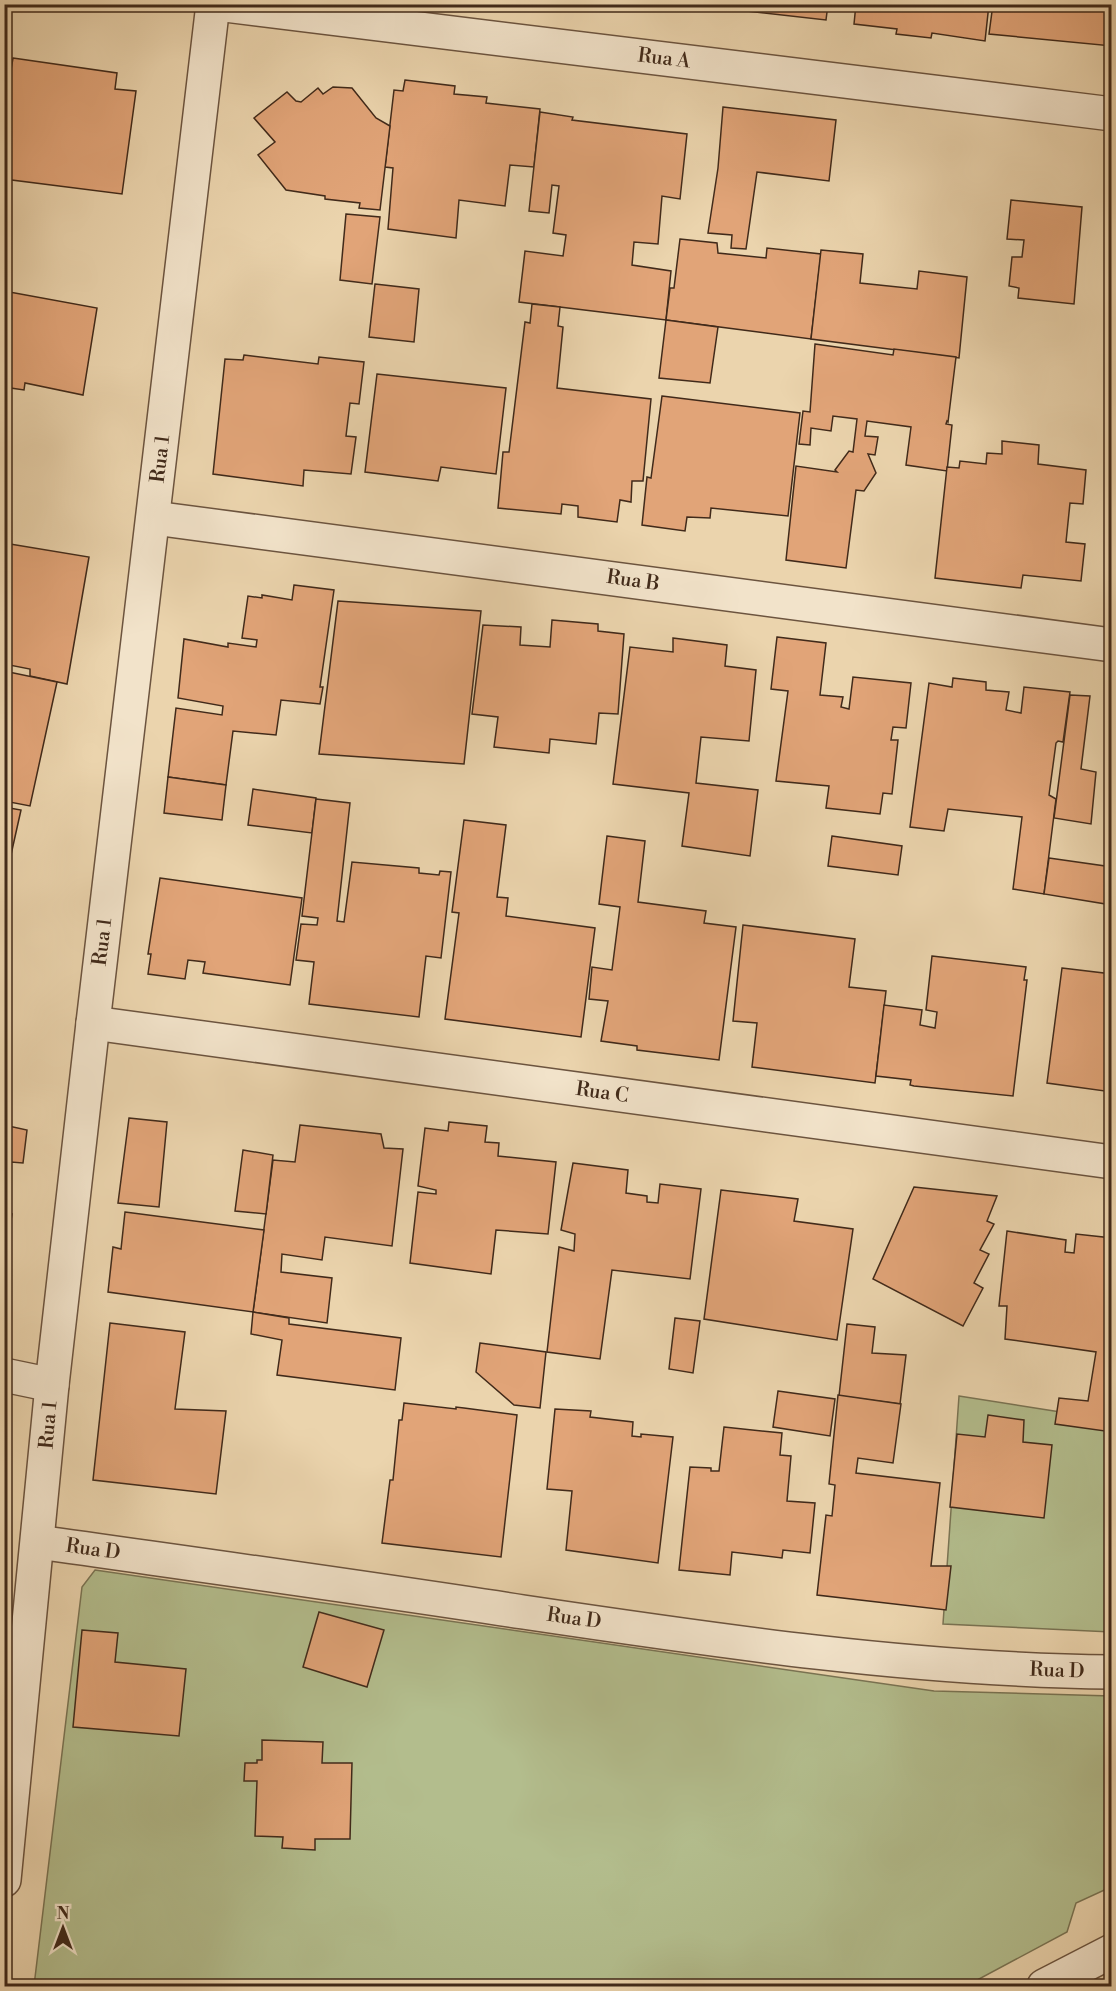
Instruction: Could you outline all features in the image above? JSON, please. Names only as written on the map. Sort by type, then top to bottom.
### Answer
[{"type":"street","name":"Rua A","points":[[215,4],[1112,114]]},
{"type":"street","name":"Rua 1","points":[[4,1880],[52,1385],[215,4]]},
{"type":"street","name":"Rua B","points":[[154,518],[1112,645]]},
{"type":"street","name":"Rua C","points":[[93,1023],[1112,1162]]},
{"type":"street","points":[[4,1375],[52,1385]]},
{"type":"street","name":"Rua D","points":[[38,1542],[620,1626],[877,1660],[1051,1672],[1112,1672]]},
{"type":"street","points":[[1044,1986],[1112,1951]]},
{"type":"green space","points":[[959,1396],[1111,1420],[1111,1632],[943,1624]]},
{"type":"green space","points":[[95,1570],[934,1691],[1111,1696],[1111,1887],[1076,1903],[1067,1932],[966,1986],[34,1986],[82,1587]]},
{"type":"building","points":[[712,4],[828,4],[826,20],[712,7]]},
{"type":"building","points":[[856,4],[989,4],[985,41],[932,33],[931,38],[896,34],[897,29],[854,24]]},
{"type":"building","points":[[993,4],[1112,4],[1112,46],[989,34]]},
{"type":"building","points":[[13,58],[117,73],[115,89],[136,91],[122,194],[4,179],[4,110]]},
{"type":"building","points":[[405,80],[455,86],[454,94],[487,97],[486,103],[540,109],[534,167],[510,165],[505,206],[459,200],[456,238],[388,229],[393,168],[385,167],[394,90],[403,91]]},
{"type":"building","points":[[333,87],[352,88],[376,118],[390,126],[380,210],[359,208],[360,203],[325,199],[325,196],[286,190],[258,155],[275,142],[254,118],[287,92],[296,101],[301,102],[318,88],[323,94]]},
{"type":"building","points":[[723,107],[836,120],[829,181],[757,172],[746,249],[731,248],[732,235],[708,233],[718,168]]},
{"type":"building","points":[[540,112],[573,117],[572,120],[687,134],[680,199],[662,196],[658,244],[634,242],[632,265],[671,271],[666,320],[519,302],[525,251],[563,256],[566,235],[553,233],[559,186],[552,185],[549,213],[529,211]]},
{"type":"building","points":[[1011,200],[1082,207],[1074,304],[1018,298],[1019,288],[1009,286],[1012,257],[1022,257],[1024,240],[1007,239]]},
{"type":"building","points":[[346,214],[380,217],[372,284],[340,280]]},
{"type":"building","points":[[680,239],[717,243],[718,253],[766,258],[767,248],[821,254],[811,339],[666,320],[670,288],[674,288]]},
{"type":"building","points":[[821,250],[863,254],[860,283],[917,289],[919,271],[967,277],[959,358],[811,339]]},
{"type":"building","points":[[375,284],[419,289],[414,342],[369,337]]},
{"type":"building","points":[[4,291],[97,308],[83,395],[25,383],[24,390],[4,387]]},
{"type":"building","points":[[532,304],[560,307],[558,326],[563,327],[557,388],[651,399],[643,481],[632,481],[631,502],[620,500],[617,522],[578,517],[578,506],[562,504],[561,514],[498,508],[503,452],[509,452],[525,322],[530,323]]},
{"type":"building","points":[[666,320],[718,327],[710,383],[659,378]]},
{"type":"building","points":[[815,344],[893,355],[894,349],[956,357],[946,424],[952,425],[947,471],[906,465],[911,427],[867,421],[865,436],[878,437],[875,455],[868,454],[876,473],[864,491],[856,490],[846,568],[786,560],[796,466],[837,472],[835,470],[849,451],[853,452],[857,419],[833,416],[831,431],[811,428],[810,445],[799,444],[803,411],[810,412]]},
{"type":"building","points":[[244,355],[318,364],[319,357],[364,362],[359,404],[350,403],[346,436],[356,437],[351,474],[304,470],[303,486],[213,474],[225,359],[243,360]]},
{"type":"building","points":[[377,374],[506,388],[496,474],[441,467],[438,481],[365,472]]},
{"type":"building","points":[[662,396],[800,413],[788,516],[711,508],[710,518],[687,517],[685,531],[642,525],[647,477],[651,478]]},
{"type":"building","points":[[1002,441],[1039,445],[1038,464],[1086,470],[1083,504],[1070,503],[1066,542],[1085,544],[1081,581],[1023,575],[1021,588],[935,578],[947,467],[959,468],[960,461],[986,464],[987,453],[1002,454]]},
{"type":"building","points":[[1112,486],[1112,528],[1107,527]]},
{"type":"building","points":[[4,543],[89,557],[67,684],[30,676],[30,669],[4,664]]},
{"type":"building","points":[[294,585],[334,590],[320,687],[323,687],[320,704],[281,700],[276,735],[233,731],[226,785],[168,777],[176,708],[222,715],[223,706],[178,698],[184,639],[228,647],[228,643],[256,647],[257,640],[242,638],[248,596],[262,598],[262,595],[292,600]]},
{"type":"building","points":[[338,601],[481,611],[464,764],[319,754]]},
{"type":"building","points":[[552,620],[598,624],[598,631],[624,634],[618,714],[599,713],[596,744],[550,739],[549,753],[494,747],[498,717],[472,714],[483,625],[521,627],[520,645],[550,647]]},
{"type":"building","points":[[777,637],[826,643],[820,695],[843,697],[841,707],[849,709],[853,677],[911,683],[906,728],[893,727],[891,740],[898,740],[892,794],[883,793],[880,814],[826,808],[829,786],[776,781],[788,691],[771,689]]},
{"type":"building","points":[[673,638],[727,645],[725,666],[756,670],[749,741],[701,737],[696,783],[758,790],[750,856],[682,846],[689,793],[613,784],[630,647],[673,652]]},
{"type":"building","points":[[4,671],[57,682],[30,806],[4,801]]},
{"type":"building","points":[[953,678],[986,682],[986,690],[1009,692],[1006,710],[1021,713],[1024,687],[1070,692],[1063,742],[1056,743],[1049,795],[1056,799],[1044,894],[1013,889],[1022,817],[948,809],[944,831],[910,827],[929,683],[952,687]]},
{"type":"building","points":[[1070,695],[1090,696],[1081,769],[1096,772],[1091,824],[1054,818]]},
{"type":"building","points":[[168,777],[226,785],[222,820],[164,813]]},
{"type":"building","points":[[253,789],[316,798],[312,833],[248,825]]},
{"type":"building","points":[[316,799],[350,803],[337,921],[344,922],[352,862],[419,868],[419,873],[439,875],[440,871],[451,872],[441,958],[426,956],[419,1017],[309,1004],[314,962],[296,960],[301,924],[317,925],[318,918],[302,916]]},
{"type":"building","points":[[4,807],[21,810],[4,886]]},
{"type":"building","points":[[464,820],[506,825],[497,897],[508,898],[506,916],[595,928],[581,1037],[445,1019],[459,913],[452,912]]},
{"type":"building","points":[[607,836],[645,841],[638,902],[706,911],[704,923],[736,927],[719,1060],[637,1050],[637,1046],[601,1041],[608,1001],[589,999],[592,967],[612,970],[620,907],[599,904]]},
{"type":"building","points":[[832,836],[902,846],[898,875],[828,866]]},
{"type":"building","points":[[1049,858],[1112,867],[1112,905],[1044,894]]},
{"type":"building","points":[[160,878],[302,898],[290,985],[203,973],[205,962],[188,960],[185,979],[148,974],[151,954],[148,954]]},
{"type":"building","points":[[743,925],[855,939],[849,987],[886,991],[875,1083],[752,1067],[757,1023],[733,1021]]},
{"type":"building","points":[[932,956],[1026,967],[1024,980],[1027,980],[1013,1096],[914,1086],[910,1085],[911,1080],[876,1076],[884,1005],[922,1010],[920,1025],[935,1028],[937,1012],[926,1010]]},
{"type":"building","points":[[1062,968],[1112,974],[1112,1092],[1047,1083]]},
{"type":"building","points":[[129,1118],[167,1122],[159,1207],[118,1203]]},
{"type":"building","points":[[449,1122],[487,1126],[485,1142],[499,1143],[498,1156],[556,1162],[548,1234],[496,1230],[491,1274],[410,1263],[418,1192],[436,1194],[436,1190],[418,1186],[425,1128],[448,1131]]},
{"type":"building","points":[[4,1125],[27,1130],[23,1163],[11,1162],[4,1211]]},
{"type":"building","points":[[300,1125],[381,1134],[384,1148],[403,1149],[392,1246],[325,1237],[322,1260],[282,1254],[281,1272],[332,1278],[327,1323],[253,1312],[273,1160],[295,1162]]},
{"type":"building","points":[[243,1150],[273,1155],[266,1214],[235,1211]]},
{"type":"building","points":[[573,1163],[628,1170],[626,1193],[647,1196],[647,1202],[658,1203],[660,1184],[701,1189],[690,1279],[612,1270],[600,1359],[547,1352],[559,1247],[574,1251],[575,1234],[561,1230]]},
{"type":"building","points":[[914,1187],[997,1196],[987,1221],[994,1224],[980,1250],[989,1254],[974,1283],[983,1288],[963,1326],[873,1279]]},
{"type":"building","points":[[721,1190],[798,1199],[794,1221],[853,1229],[837,1340],[704,1319]]},
{"type":"building","points":[[125,1212],[264,1230],[253,1312],[108,1292],[113,1247],[121,1249]]},
{"type":"building","points":[[4,1213],[12,1214],[4,1266]]},
{"type":"building","points":[[1007,1231],[1066,1240],[1065,1252],[1074,1253],[1076,1234],[1112,1238],[1110,1244],[1112,1244],[1112,1432],[1055,1424],[1059,1398],[1088,1401],[1096,1352],[1005,1339],[1007,1306],[999,1306]]},
{"type":"building","points":[[253,1312],[289,1318],[289,1324],[401,1338],[395,1390],[277,1375],[282,1340],[251,1334]]},
{"type":"building","points":[[675,1318],[700,1321],[693,1373],[669,1369]]},
{"type":"building","points":[[110,1323],[185,1332],[175,1409],[226,1411],[216,1494],[93,1480]]},
{"type":"building","points":[[847,1324],[875,1327],[872,1353],[906,1355],[900,1404],[839,1396]]},
{"type":"building","points":[[480,1343],[546,1352],[540,1408],[514,1405],[476,1372]]},
{"type":"building","points":[[778,1391],[835,1399],[830,1436],[773,1427]]},
{"type":"building","points":[[838,1395],[901,1404],[893,1463],[858,1458],[856,1473],[940,1483],[931,1566],[951,1566],[946,1610],[817,1595],[826,1515],[832,1516],[835,1485],[829,1484]]},
{"type":"building","points":[[404,1403],[517,1415],[501,1557],[382,1543],[390,1480],[393,1480],[399,1420],[402,1420]]},
{"type":"building","points":[[555,1409],[591,1411],[590,1417],[633,1422],[632,1436],[641,1437],[641,1434],[673,1437],[658,1563],[566,1550],[572,1491],[547,1489]]},
{"type":"building","points":[[988,1415],[1024,1420],[1023,1442],[1052,1445],[1044,1518],[950,1507],[957,1434],[985,1437]]},
{"type":"building","points":[[724,1427],[782,1433],[780,1455],[791,1456],[787,1501],[815,1503],[810,1553],[783,1550],[782,1558],[732,1552],[730,1575],[679,1570],[690,1467],[711,1468],[711,1471],[719,1471]]},
{"type":"building","points":[[319,1612],[384,1630],[367,1687],[303,1667]]},
{"type":"building","points":[[82,1630],[118,1633],[115,1662],[186,1669],[179,1736],[73,1727]]},
{"type":"building","points":[[262,1740],[323,1742],[322,1763],[352,1763],[350,1839],[315,1839],[315,1850],[282,1848],[283,1837],[255,1836],[257,1781],[244,1781],[245,1763],[257,1763],[257,1760],[262,1760]]}]
